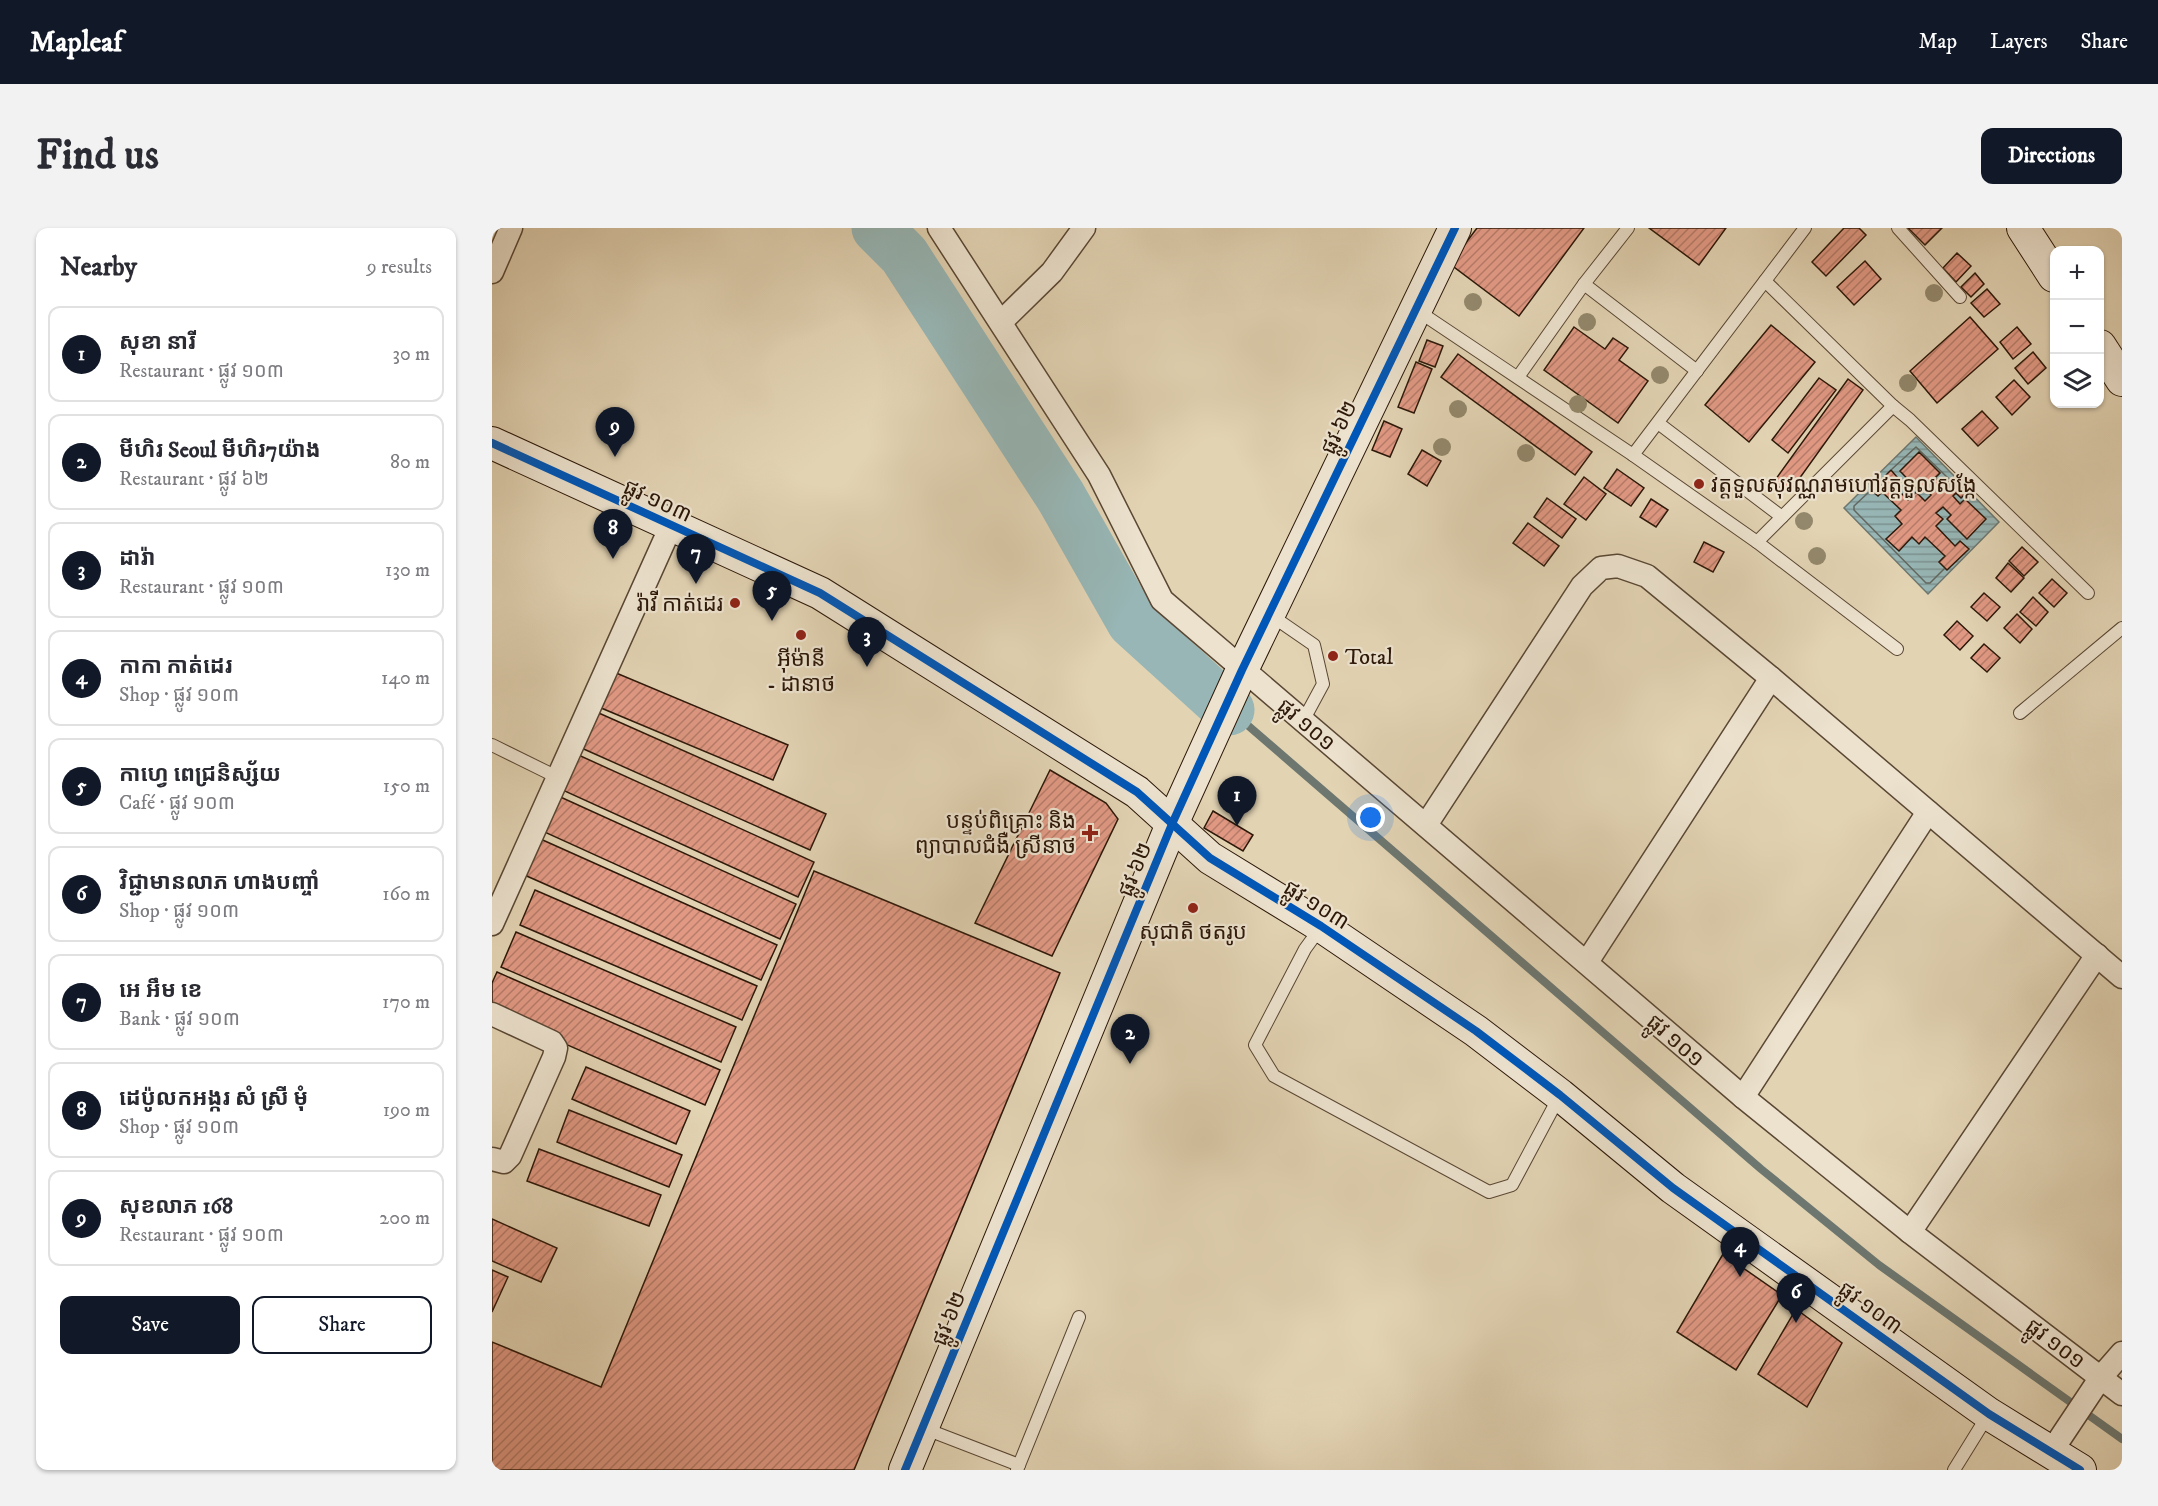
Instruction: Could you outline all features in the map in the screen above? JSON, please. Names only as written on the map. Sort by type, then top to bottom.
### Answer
[{"type":"street","points":[[492,272],[511,228]]},
{"type":"street","name":"ផ្លូវ ១០១","points":[[939,228],[1099,475],[1162,600],[1238,681],[1303,721],[1743,1097],[1911,1232],[2122,1394]]},
{"type":"street","points":[[1001,322],[1052,272],[1084,228]]},
{"type":"street","name":"ផ្លូវ ៦២","points":[[905,1470],[1172,824],[1269,614],[1455,228]]},
{"type":"street","points":[[2023,228],[2050,268]]},
{"type":"street","points":[[2104,352],[2122,380]]},
{"type":"street","name":"ផ្លូវ ១០៣","points":[[492,442],[820,593],[1137,792],[1210,858],[1321,926],[1476,1031],[1560,1095],[1673,1188],[1989,1414],[2080,1470]]},
{"type":"street","points":[[492,924],[671,526]]},
{"type":"street","points":[[1426,825],[1582,586],[1601,568],[1618,566],[1647,576],[1771,678],[2122,976]]},
{"type":"street","points":[[1587,962],[1771,678]]},
{"type":"street","points":[[1743,1097],[1928,812]]},
{"type":"street","points":[[1911,1232],[2097,955]]},
{"type":"street","points":[[492,1014],[552,1042],[556,1048],[510,1156],[504,1162],[492,1159]]},
{"type":"street","points":[[2051,1452],[2101,1377],[2122,1353]]},
{"type":"lane","points":[[1518,377],[1584,284],[1628,228]]},
{"type":"lane","points":[[1633,455],[1805,228]]},
{"type":"lane","points":[[1898,228],[1960,297]]},
{"type":"lane","points":[[1766,280],[1893,406],[2088,593]]},
{"type":"lane","points":[[1584,284],[1697,371]]},
{"type":"lane","points":[[1414,309],[1633,455],[1757,542],[1897,649]]},
{"type":"lane","points":[[1757,542],[1893,406]]},
{"type":"lane","points":[[1658,423],[1782,517]]},
{"type":"lane","points":[[1269,614],[1314,645],[1323,684],[1303,721]]},
{"type":"lane","points":[[2020,713],[2122,628]]},
{"type":"lane","points":[[492,745],[557,777]]},
{"type":"lane","points":[[1321,926],[1305,949],[1255,1045],[1274,1076],[1489,1192],[1512,1185],[1560,1095]]},
{"type":"lane","points":[[922,1428],[1018,1468],[1078,1317]]},
{"type":"lane","points":[[1954,1470],[1989,1414]]},
{"type":"water","points":[[1916,437],[1999,522],[1928,594],[1844,508]]},
{"type":"building","points":[[1477,228],[1584,228],[1519,316],[1450,264]]},
{"type":"building","points":[[1649,228],[1726,228],[1699,265]]},
{"type":"building","points":[[1844,228],[1859,228],[1866,235],[1826,276],[1812,262]]},
{"type":"building","points":[[1908,228],[1942,228],[1925,245]]},
{"type":"building","points":[[1957,253],[1971,266],[1956,282],[1943,268]]},
{"type":"building","points":[[1865,261],[1881,279],[1854,305],[1837,287]]},
{"type":"building","points":[[1975,273],[1984,284],[1971,297],[1961,287]]},
{"type":"building","points":[[1987,289],[2000,304],[1984,317],[1971,303]]},
{"type":"building","points":[[1970,317],[1998,349],[1937,403],[1910,371]]},
{"type":"building","points":[[1771,325],[1815,362],[1749,442],[1705,405]]},
{"type":"building","points":[[1574,327],[1605,349],[1613,338],[1628,348],[1619,360],[1648,381],[1618,423],[1544,370]]},
{"type":"building","points":[[2017,327],[2031,344],[2013,359],[2000,342]]},
{"type":"building","points":[[1427,340],[1443,346],[1435,367],[1419,361]]},
{"type":"building","points":[[2033,352],[2046,368],[2028,384],[2015,368]]},
{"type":"building","points":[[1458,354],[1592,452],[1575,475],[1441,377]]},
{"type":"building","points":[[1416,362],[1432,369],[1414,413],[1398,407]]},
{"type":"building","points":[[1819,378],[1836,390],[1788,453],[1772,440]]},
{"type":"building","points":[[1848,379],[1863,390],[1789,493],[1773,483]]},
{"type":"building","points":[[2014,380],[2030,397],[2012,415],[1996,397]]},
{"type":"building","points":[[1982,411],[1998,428],[1978,446],[1962,429]]},
{"type":"building","points":[[1384,421],[1402,429],[1390,457],[1372,450]]},
{"type":"building","points":[[1422,450],[1441,461],[1427,486],[1408,474]]},
{"type":"building","points":[[1919,452],[1940,473],[1935,478],[1944,486],[1950,480],[1965,494],[1961,498],[1956,493],[1953,496],[1960,504],[1965,499],[1986,519],[1967,539],[1947,519],[1951,515],[1943,507],[1936,513],[1943,519],[1936,526],[1955,546],[1960,541],[1969,549],[1947,570],[1939,562],[1945,556],[1925,537],[1919,544],[1912,537],[1899,551],[1886,539],[1902,524],[1895,516],[1901,510],[1882,492],[1878,496],[1871,490],[1891,470],[1897,477],[1891,483],[1908,500],[1916,492],[1925,501],[1931,495],[1923,487],[1919,491],[1900,471]]},
{"type":"building","points":[[1617,469],[1644,488],[1631,506],[1604,488]]},
{"type":"building","points":[[1584,477],[1606,494],[1586,520],[1564,504]]},
{"type":"building","points":[[1547,498],[1576,519],[1562,538],[1534,517]]},
{"type":"building","points":[[1651,499],[1668,510],[1656,527],[1640,517]]},
{"type":"building","points":[[1528,523],[1559,546],[1544,566],[1513,543]]},
{"type":"building","points":[[1704,542],[1724,552],[1713,572],[1694,562]]},
{"type":"building","points":[[2022,547],[2038,562],[2024,576],[2009,561]]},
{"type":"building","points":[[2008,563],[2024,578],[2011,592],[1996,578]]},
{"type":"building","points":[[2052,579],[2067,593],[2054,607],[2039,593]]},
{"type":"building","points":[[1984,593],[2000,607],[1987,621],[1971,607]]},
{"type":"building","points":[[2033,597],[2048,612],[2036,626],[2020,612]]},
{"type":"building","points":[[2017,614],[2032,629],[2020,643],[2004,628]]},
{"type":"building","points":[[1957,621],[1973,636],[1960,650],[1944,635]]},
{"type":"building","points":[[1984,644],[2000,658],[1987,672],[1971,658]]},
{"type":"building","points":[[609,670],[788,745],[773,780],[594,705]]},
{"type":"building","points":[[592,710],[826,814],[810,850],[577,746]]},
{"type":"building","points":[[574,753],[814,862],[798,897],[558,788]]},
{"type":"building","points":[[1050,770],[1106,803],[1118,819],[1052,956],[975,923]]},
{"type":"building","points":[[556,795],[796,904],[780,939],[540,830]]},
{"type":"building","points":[[1213,811],[1253,835],[1243,851],[1204,828]]},
{"type":"building","points":[[536,837],[777,945],[761,980],[520,873]]},
{"type":"building","points":[[814,871],[1060,973],[854,1470],[492,1470],[492,1342],[601,1387]]},
{"type":"building","points":[[535,890],[757,986],[742,1020],[520,925]]},
{"type":"building","points":[[516,932],[736,1027],[721,1062],[501,967]]},
{"type":"building","points":[[497,972],[720,1070],[705,1105],[492,1012],[492,983]]},
{"type":"building","points":[[586,1067],[690,1111],[676,1144],[572,1099]]},
{"type":"building","points":[[569,1110],[682,1155],[669,1187],[557,1142]]},
{"type":"building","points":[[539,1149],[661,1195],[649,1226],[527,1181]]},
{"type":"building","points":[[492,1219],[557,1248],[541,1282],[492,1261]]},
{"type":"building","points":[[1723,1254],[1782,1295],[1736,1370],[1677,1332]]},
{"type":"building","points":[[492,1270],[508,1277],[492,1312]]},
{"type":"building","points":[[1796,1309],[1842,1343],[1807,1407],[1758,1374]]},
{"type":"waterway","points":[[877,228],[904,255],[1061,497],[1132,622],[1229,710]]},
{"type":"waterway","points":[[1230,710],[1761,1169],[1879,1265],[2122,1439]]},
{"type":"cycle path","points":[[905,1470],[1172,824],[1242,670],[1455,228]]},
{"type":"cycle path","points":[[492,443],[820,593],[1137,792],[1210,858],[1321,926],[1476,1031],[1560,1095],[1673,1188],[1989,1414],[2080,1470]]},
{"type":"place","name":"សុខលាភ 168","points":[[615,457]]},
{"type":"place","name":"វត្តទួលសុវណ្ណរាមហៅវត្តទួលសង្កែ","points":[[1699,484]]},
{"type":"place","name":"ដេប៉ូលកអង្ករ សំ ស្រី មុំ","points":[[613,559]]},
{"type":"place","name":"អេ អឹម ខេ","points":[[696,584]]},
{"type":"place","name":"រ៉ាវី កាត់ដេរ","points":[[735,603]]},
{"type":"place","name":"កាហ្វេ ពេជ្រនិស្ស័យ","points":[[772,621]]},
{"type":"place","name":"អ៊ីម៉ានី - ដានាថ","points":[[801,635]]},
{"type":"place","name":"Total","points":[[1333,656]]},
{"type":"place","name":"ដារ៉ា","points":[[867,667]]},
{"type":"place","name":"សុខា នារី","points":[[1237,826]]},
{"type":"place","name":"បន្ទប់ពិគ្រោះ និង ព្យាបាលជំងឺ ស្រីនាថ","points":[[1090,833]]},
{"type":"place","name":"សុជាតិ ថតរូប","points":[[1193,908]]},
{"type":"place","name":"មីហិរ Seoul មីហិរ7យ៉ាង","points":[[1130,1064]]},
{"type":"place","name":"កាកា កាត់ដេរ","points":[[1740,1277]]},
{"type":"place","name":"វិជ្ជាមានលាភ ហាងបញ្ចាំ","points":[[1796,1323]]}]
